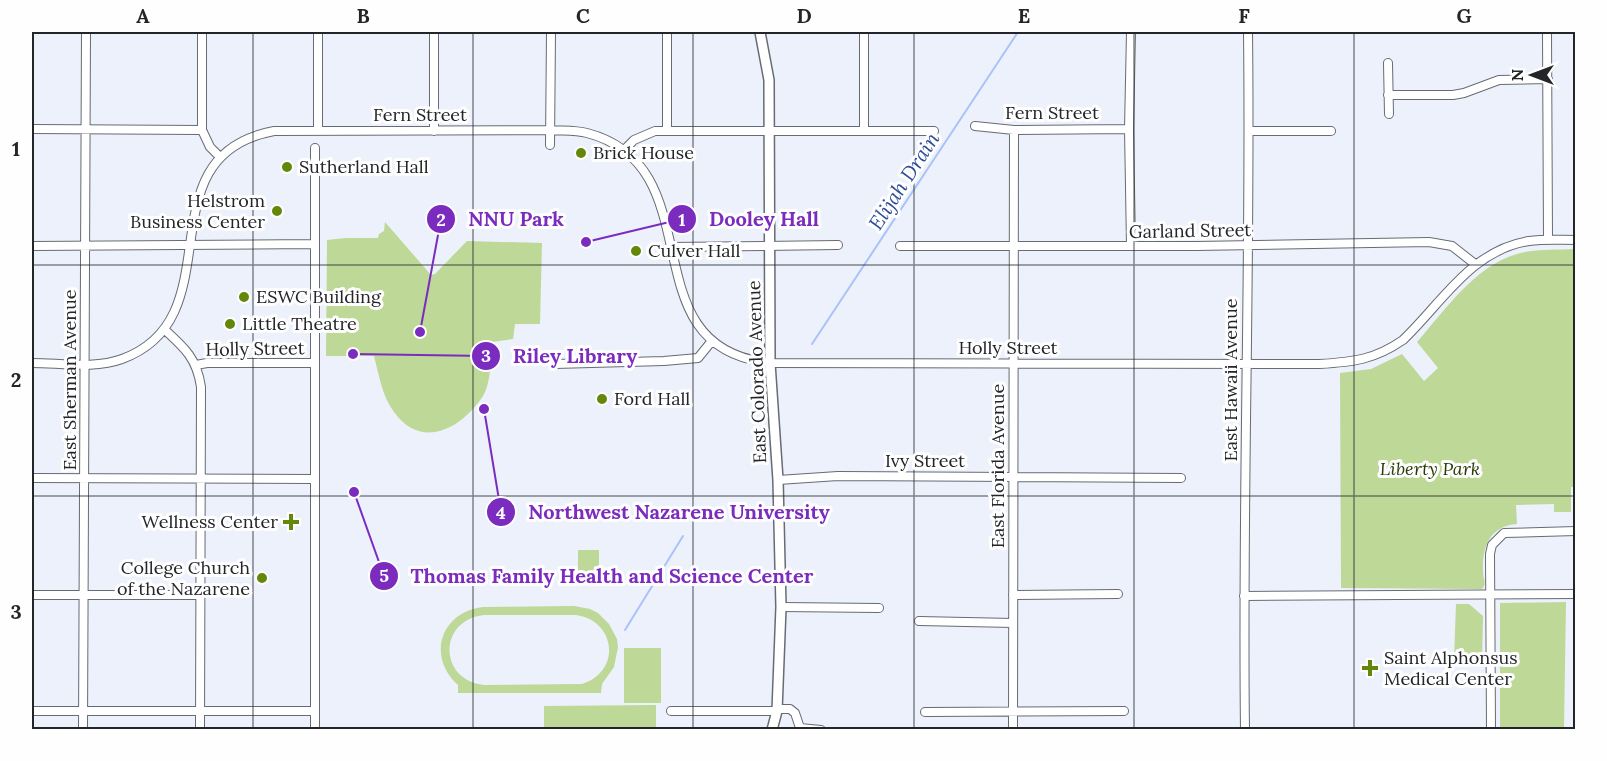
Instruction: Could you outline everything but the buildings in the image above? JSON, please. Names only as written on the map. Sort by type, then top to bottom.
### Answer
[{"type":"main road","name":"East Colorado Avenue","points":[[760,32],[769,80],[770,363],[778,480],[781,607],[777,710],[772,729]]},
{"type":"street","name":"East Sherman Avenue","points":[[83,729],[86,32]]},
{"type":"street","points":[[32,363],[84,364],[120,360],[141,351],[165,330],[172,319],[178,304],[200,189],[220,157],[210,147],[202,130],[202,32]]},
{"type":"street","points":[[318,32],[318,130]]},
{"type":"street","points":[[434,32],[434,130]]},
{"type":"street","points":[[550,145],[551,32]]},
{"type":"street","points":[[667,32],[667,131]]},
{"type":"street","points":[[864,32],[864,131]]},
{"type":"street","points":[[1131,32],[1129,129],[1131,246]]},
{"type":"street","name":"East Hawaii Avenue","points":[[1245,729],[1246,245],[1250,131],[1248,32]]},
{"type":"street","points":[[1547,32],[1548,240]]},
{"type":"street","points":[[1388,63],[1389,114]]},
{"type":"street","points":[[1388,96],[1464,93],[1499,80],[1548,79]]},
{"type":"street","name":"Fern Street","points":[[975,126],[1014,130],[1129,129]]},
{"type":"street","points":[[32,129],[202,130]]},
{"type":"street","name":"Fern Street","points":[[220,157],[237,144],[273,131],[550,130],[586,133],[606,140],[639,164],[650,180],[658,196],[682,296],[694,319],[711,342]]},
{"type":"street","name":"East Florida Avenue","points":[[1013,729],[1014,130]]},
{"type":"street","points":[[623,151],[634,140],[645,134],[667,131],[934,131]]},
{"type":"street","points":[[1250,131],[1331,131]]},
{"type":"street","points":[[315,148],[315,729]]},
{"type":"street","name":"Holly Street","points":[[711,342],[732,354],[752,361],[770,363],[1319,364],[1354,362],[1372,357],[1403,340],[1475,264],[1495,251],[1513,244],[1575,240]]},
{"type":"street","name":"Garland Street","points":[[900,246],[1015,247],[1429,242],[1452,246],[1475,264]]},
{"type":"street","points":[[32,246],[315,244]]},
{"type":"street","points":[[671,247],[838,245]]},
{"type":"street","points":[[165,330],[181,345],[196,365],[201,387],[200,729]]},
{"type":"street","points":[[555,364],[664,362],[698,358],[711,342]]},
{"type":"street","name":"Holly Street","points":[[196,365],[207,363],[315,363]]},
{"type":"street","name":"Ivy Street","points":[[778,480],[838,476],[1181,478]]},
{"type":"street","points":[[32,478],[315,478]]},
{"type":"street","points":[[1491,729],[1490,554],[1492,545],[1504,533],[1575,531]]},
{"type":"street","points":[[1013,596],[1118,594]]},
{"type":"street","points":[[1244,596],[1575,594]]},
{"type":"street","points":[[32,595],[200,595]]},
{"type":"street","points":[[781,607],[879,608]]},
{"type":"street","points":[[919,621],[1013,623]]},
{"type":"street","points":[[671,711],[790,709],[795,713],[800,728],[821,729]]},
{"type":"street","points":[[32,711],[315,711]]},
{"type":"street","points":[[925,712],[1124,711]]},
{"type":"green space","points":[[385,222],[431,275],[435,274],[467,241],[542,243],[540,324],[515,324],[513,339],[492,342],[486,391],[464,417],[441,431],[429,433],[417,430],[405,424],[394,412],[379,378],[374,356],[326,356],[327,240],[378,238],[379,234],[384,231]]},
{"type":"green space","name":"Liberty Park","points":[[1575,249],[1576,487],[1571,487],[1571,512],[1554,512],[1554,504],[1516,505],[1517,524],[1500,529],[1489,540],[1486,547],[1483,563],[1485,583],[1482,589],[1341,588],[1340,373],[1371,369],[1402,354],[1424,381],[1438,368],[1417,342],[1478,275],[1508,257],[1525,252]]},
{"type":"green space","points":[[578,550],[599,550],[599,575],[578,575]]},
{"type":"green space","points":[[1566,602],[1564,729],[1500,729],[1500,603]]},
{"type":"green space","points":[[1456,604],[1469,604],[1483,616],[1482,661],[1454,660]]},
{"type":"green space","points":[[574,606],[590,609],[598,613],[609,624],[617,639],[618,647],[614,667],[602,684],[601,693],[458,693],[458,685],[448,674],[442,661],[441,649],[448,626],[457,617],[483,607]],"holes":[[[484,615],[576,615],[590,619],[600,627],[609,647],[608,658],[603,669],[595,678],[582,684],[484,685],[469,681],[458,673],[452,662],[450,650],[452,638],[458,627],[469,619]]]},
{"type":"green space","points":[[624,648],[661,648],[661,703],[624,703]]},
{"type":"green space","points":[[656,705],[656,729],[544,729],[544,706]]},
{"type":"waterway","name":"Elijah Drain","points":[[812,344],[1018,32]]},
{"type":"waterway","name":"Elijah Drain","points":[[625,630],[683,536]]},
{"type":"place","name":"Brick House","points":[[581,153]]},
{"type":"place","name":"Sutherland Hall","points":[[287,167]]},
{"type":"place","name":"Helstrom Business Center","points":[[277,211]]},
{"type":"place","name":"Dooley Hall","points":[[586,242]]},
{"type":"place","name":"Culver Hall","points":[[636,251]]},
{"type":"place","name":"ESWC Building","points":[[244,297]]},
{"type":"place","name":"Little Theatre","points":[[230,324]]},
{"type":"place","name":"NNU Park","points":[[420,332]]},
{"type":"place","name":"Riley Library","points":[[353,354]]},
{"type":"place","name":"Ford Hall","points":[[602,399]]},
{"type":"place","name":"Northwest Nazarene University","points":[[484,409]]},
{"type":"place","name":"Thomas Family Health and Science Center","points":[[354,492]]},
{"type":"place","name":"Wellness Center","points":[[291,522]]},
{"type":"place","name":"College Church of the Nazarene","points":[[262,578]]},
{"type":"place","name":"Saint Alphonsus Medical Center","points":[[1370,668]]}]
